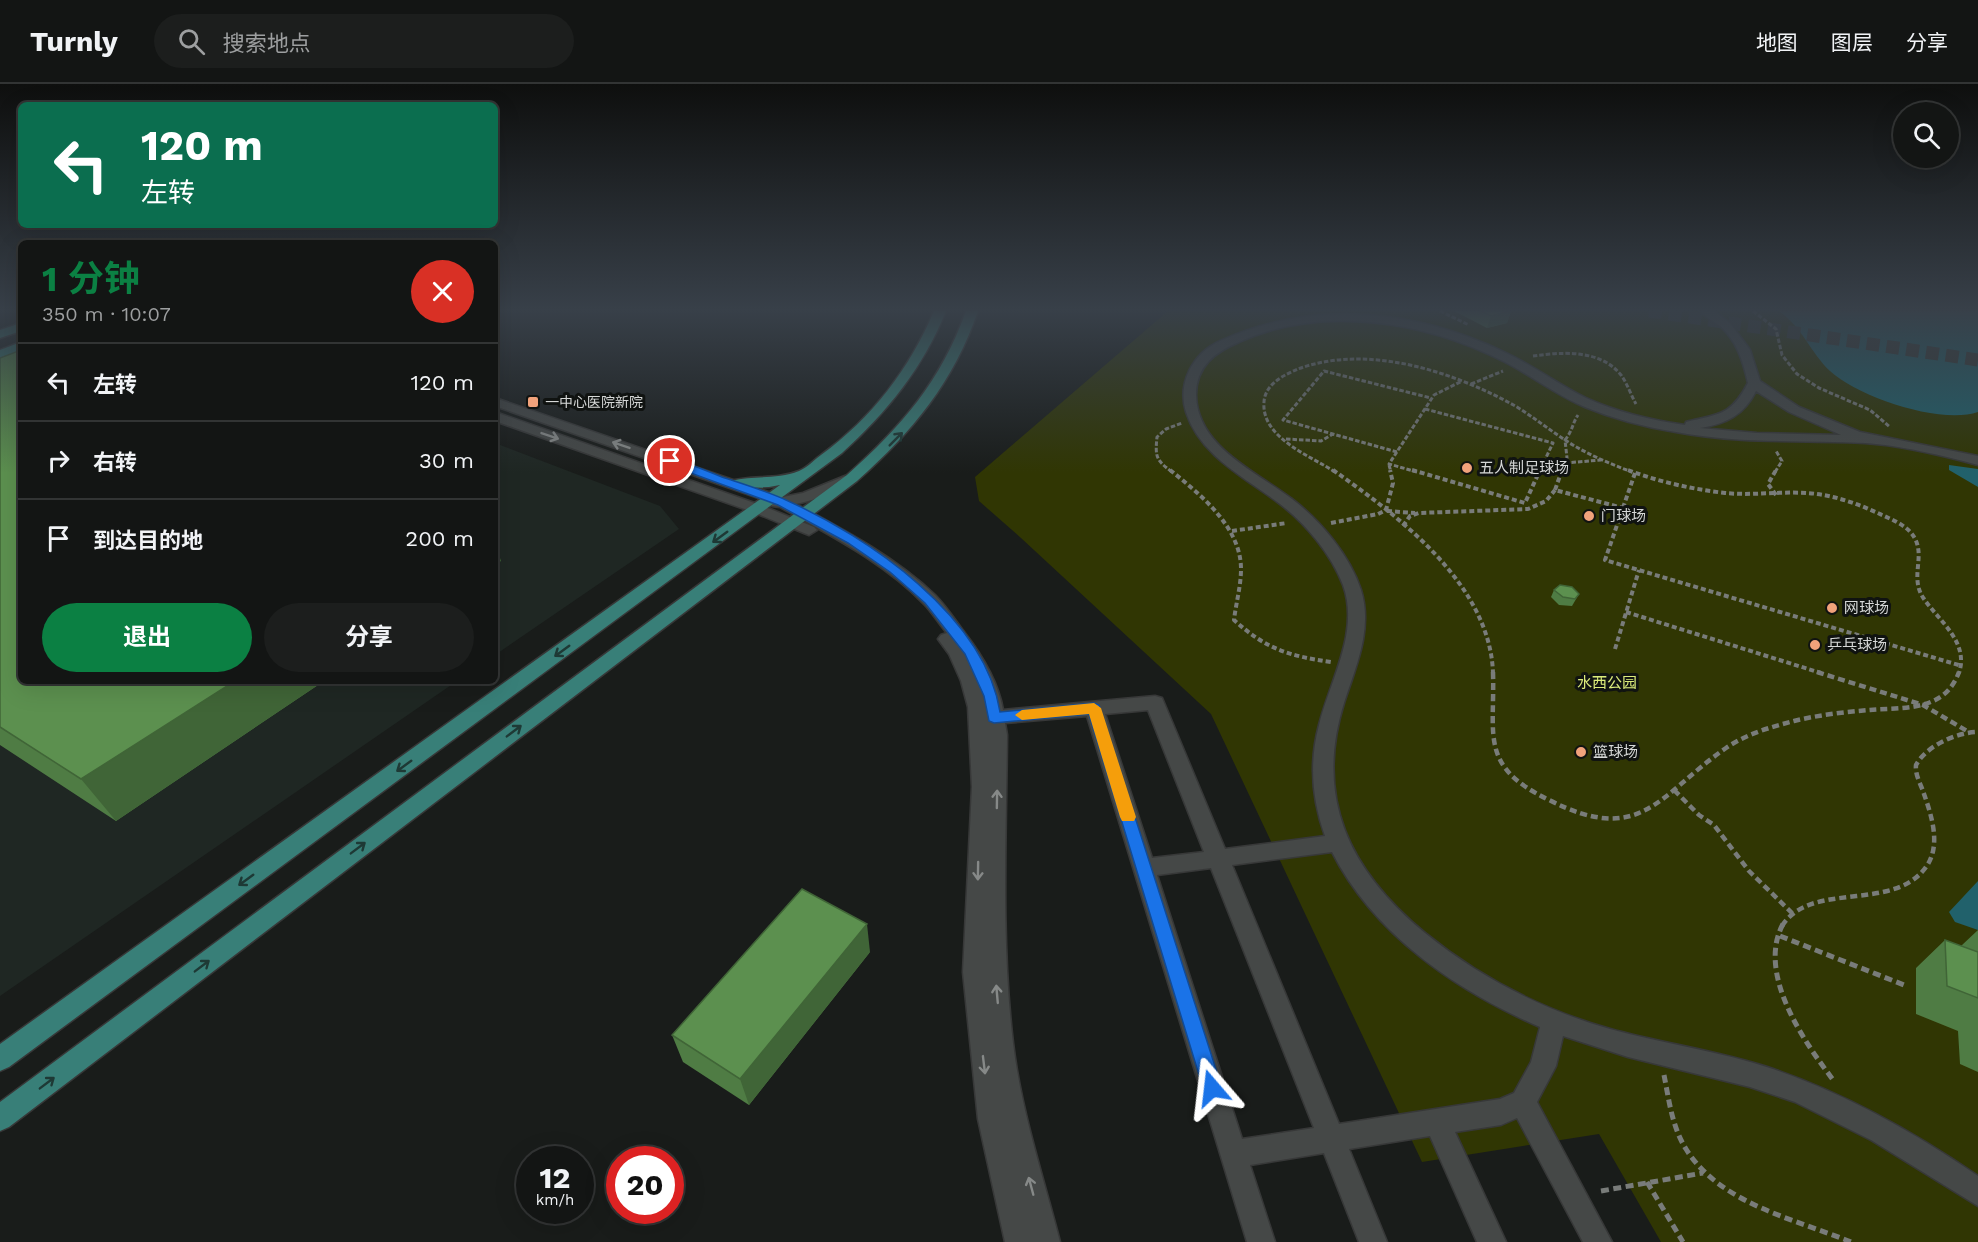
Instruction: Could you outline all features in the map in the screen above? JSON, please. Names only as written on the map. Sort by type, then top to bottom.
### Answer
[{"type":"main road","points":[[0,1059],[770,503],[852,437],[896,390],[912,365]]},
{"type":"main road","points":[[0,1118],[852,478],[909,425],[950,365]]},
{"type":"main road","points":[[736,484],[784,480],[818,465]]},
{"type":"street","points":[[1199,365],[1192,375],[1189,386],[1191,410],[1196,421],[1220,452],[1289,504],[1309,523],[1340,563],[1353,589],[1358,615],[1356,638],[1327,729],[1322,768],[1328,810],[1343,854],[1393,920],[1450,965],[1554,1022],[1584,1033],[1734,1069],[1780,1084],[1846,1113],[1939,1165],[1978,1192]]},
{"type":"street","points":[[1521,365],[1591,405],[1668,427],[1705,434],[1761,440],[1867,439],[1931,448],[1978,461]]},
{"type":"street","points":[[1668,427],[1723,420],[1742,404],[1754,383],[1751,365]]},
{"type":"street","points":[[1754,383],[1795,409],[1867,439]]},
{"type":"street","points":[[498,403],[736,484],[851,551],[922,609],[957,652],[986,718],[997,735],[994,967],[1010,1102],[1046,1242]]},
{"type":"street","points":[[498,417],[724,497],[770,503],[807,497],[852,478]]},
{"type":"street","points":[[770,503],[797,518]]},
{"type":"street","points":[[986,718],[1155,703],[1373,1242]]},
{"type":"street","points":[[1094,708],[1261,1242]]},
{"type":"street","points":[[986,718],[981,787],[975,972],[991,1119],[1019,1242]]},
{"type":"street","points":[[1144,868],[1339,843]]},
{"type":"street","points":[[1233,1154],[1501,1112],[1523,1101],[1543,1066],[1554,1022]]},
{"type":"street","points":[[1523,1101],[1598,1242]]},
{"type":"street","points":[[1437,1122],[1492,1242]]},
{"type":"path","points":[[1309,365],[1274,382],[1265,395],[1265,414],[1283,439],[1327,466],[1386,510],[1423,543],[1455,580],[1478,613],[1490,638],[1494,660],[1492,744],[1499,761],[1514,778],[1555,805],[1604,819],[1625,819],[1660,804],[1729,746],[1779,725],[1818,716],[1923,705],[1943,697],[1954,682],[1962,666],[1961,653],[1951,630],[1928,604],[1915,583],[1920,551],[1918,542],[1912,532],[1899,523],[1850,502],[1813,494],[1728,493],[1692,488],[1635,473],[1601,460],[1565,440],[1515,407],[1470,385],[1421,368],[1403,365]]},
{"type":"path","points":[[1470,385],[1494,376],[1506,365]]},
{"type":"path","points":[[1606,365],[1620,374],[1638,408],[1637,420]]},
{"type":"path","points":[[1788,365],[1810,384],[1884,420],[1890,428],[1888,442]]},
{"type":"path","points":[[1397,452],[1283,420],[1324,371],[1431,398]]},
{"type":"path","points":[[1386,510],[1393,483],[1389,464],[1431,398],[1461,381]]},
{"type":"path","points":[[1565,440],[1573,430],[1574,418],[1591,405]]},
{"type":"path","points":[[1389,464],[1525,503],[1553,443],[1425,409]]},
{"type":"path","points":[[1196,421],[1166,429],[1157,437],[1155,453],[1160,463],[1182,480],[1232,531],[1240,553],[1241,568],[1234,620],[1267,648],[1289,655],[1349,664]]},
{"type":"path","points":[[1283,439],[1310,442],[1327,439],[1334,434]]},
{"type":"path","points":[[1232,531],[1263,525],[1347,520],[1386,510],[1419,513],[1528,509],[1546,501],[1555,490],[1568,453],[1565,440]]},
{"type":"path","points":[[1761,440],[1773,447],[1782,461],[1781,467],[1768,480],[1769,488],[1776,495]]},
{"type":"path","points":[[1565,463],[1601,460]]},
{"type":"path","points":[[1635,473],[1605,560],[1962,666]]},
{"type":"path","points":[[1555,490],[1623,508]]},
{"type":"path","points":[[1404,526],[1410,516],[1419,513]]},
{"type":"path","points":[[1615,649],[1639,570]]},
{"type":"path","points":[[1626,612],[1923,705],[1968,731],[1978,732]]},
{"type":"path","points":[[1846,1113],[1838,1087],[1797,1028],[1785,1002],[1776,953],[1781,928],[1792,913],[1814,902],[1849,898],[1889,889],[1912,879],[1928,866],[1933,847],[1934,826],[1916,772],[1916,763],[1923,755],[1945,741],[1968,731]]},
{"type":"path","points":[[1674,790],[1699,815],[1714,825],[1749,871],[1773,891],[1792,913]]},
{"type":"path","points":[[1780,936],[1904,986]]},
{"type":"path","points":[[1662,1052],[1668,1108],[1686,1151],[1703,1173],[1755,1206],[1851,1242]]},
{"type":"path","points":[[1601,1191],[1703,1173]]},
{"type":"path","points":[[1647,1182],[1683,1242]]},
{"type":"shaded area","points":[[0,366],[18,636],[18,684],[453,684],[0,996]]},
{"type":"shaded area","points":[[498,444],[660,506],[679,529],[498,653]]},
{"type":"green space","name":"水西公园","points":[[1105,365],[1978,365],[1978,1242],[1661,1242],[1599,1134],[1422,1162],[1211,714],[979,501],[975,477]]},
{"type":"water","points":[[1825,365],[1978,365],[1978,412],[1943,415],[1922,412],[1879,399],[1843,381]]},
{"type":"water","points":[[1949,465],[1978,469],[1978,487],[1949,470]]},
{"type":"water","points":[[1978,881],[1978,930],[1955,922],[1949,912]]},
{"type":"building","points":[[0,365],[18,365],[18,684],[230,684],[81,779],[0,727]]},
{"type":"building","points":[[1560,585],[1572,587],[1579,594],[1575,599],[1563,597],[1554,590]]},
{"type":"building","points":[[802,889],[867,924],[740,1079],[672,1035]]},
{"type":"building","points":[[1945,940],[1978,952],[1978,998],[1947,986]]},
{"type":"slow traffic","points":[[1022,715],[1094,708],[1128,817]]},
{"type":"place","name":"一中心医院新院","points":[[533,402]]},
{"type":"place","name":"五人制足球场","points":[[1467,468]]},
{"type":"place","name":"‌门球场‌","points":[[1589,516]]},
{"type":"place","name":"网球场","points":[[1832,608]]},
{"type":"place","name":"乒乓球场","points":[[1815,645]]},
{"type":"place","name":"篮球场","points":[[1581,752]]},
{"type":"route","points":[[670,461],[782,502],[852,541],[894,570],[930,600],[971,653],[991,696],[994,717],[1094,708],[1212,1088]]}]
